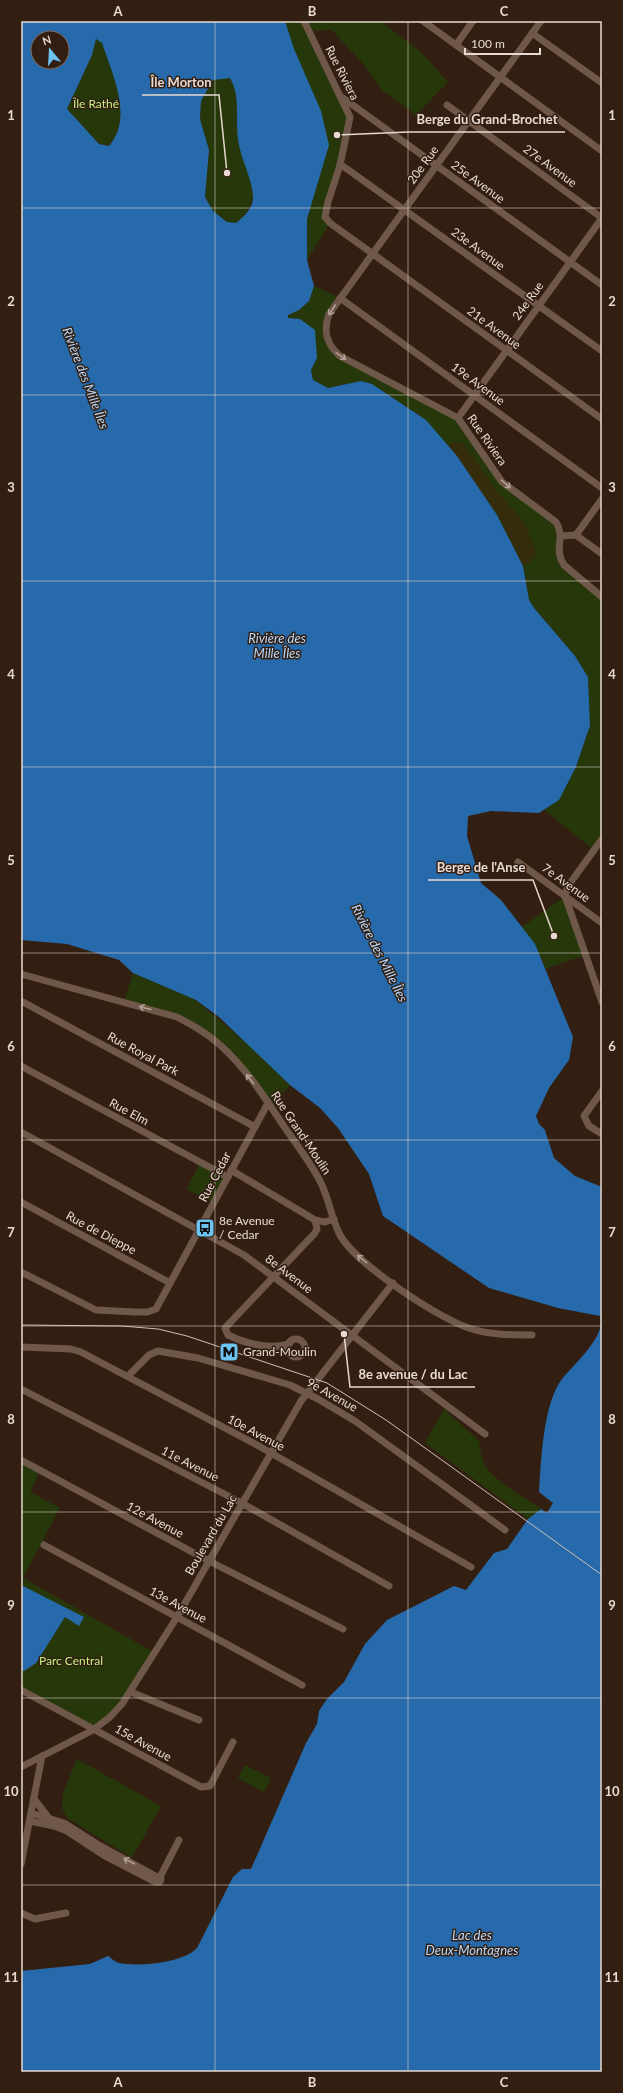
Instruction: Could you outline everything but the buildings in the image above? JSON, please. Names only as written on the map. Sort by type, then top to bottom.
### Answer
[{"type":"street","name":"Rue Riviera","points":[[304,21],[350,117],[340,164],[325,217],[330,223],[373,254]]},
{"type":"street","points":[[423,21],[602,151]]},
{"type":"street","points":[[456,45],[473,21]]},
{"type":"street","name":"20e Rue","points":[[326,323],[329,314],[340,298],[541,21]]},
{"type":"street","points":[[532,34],[602,83]]},
{"type":"street","name":"25e Avenue","points":[[341,96],[602,285]]},
{"type":"street","name":"27e Avenue","points":[[447,105],[602,218]]},
{"type":"street","name":"23e Avenue","points":[[340,164],[602,352]]},
{"type":"street","name":"24e Rue","points":[[458,418],[602,218]]},
{"type":"street","name":"21e Avenue","points":[[373,254],[602,419]]},
{"type":"street","name":"19e Avenue","points":[[340,298],[602,488]]},
{"type":"street","name":"Rue Riviera","points":[[326,323],[328,343],[340,356],[458,418],[502,482],[556,522],[560,528],[561,536]]},
{"type":"street","points":[[576,535],[602,499]]},
{"type":"street","points":[[602,554],[576,535],[561,536],[558,550],[560,559],[564,565],[602,597]]},
{"type":"street","points":[[602,839],[568,886],[565,896],[602,1002]]},
{"type":"street","name":"7e Avenue","points":[[518,862],[602,923]]},
{"type":"street","name":"Rue Grand-Moulin","points":[[21,974],[177,1017],[198,1028],[220,1044],[268,1103],[319,1180],[340,1235],[351,1250],[393,1283],[426,1306],[466,1327],[494,1333],[532,1335]]},
{"type":"street","name":"Rue Royal Park","points":[[21,1001],[255,1127]]},
{"type":"street","name":"Rue Elm","points":[[21,1066],[228,1177]]},
{"type":"street","points":[[602,1091],[584,1116],[589,1126],[602,1134]]},
{"type":"street","name":"Rue Cedar","points":[[21,1272],[96,1310],[147,1312],[156,1309],[268,1103]]},
{"type":"street","name":"8e Avenue","points":[[21,1132],[244,1255],[485,1434]]},
{"type":"street","points":[[231,1170],[315,1220],[325,1222],[334,1219]]},
{"type":"street","name":"Rue de Dieppe","points":[[21,1202],[170,1283]]},
{"type":"street","points":[[274,1346],[298,1340],[302,1342],[305,1347],[304,1352],[300,1356],[292,1356],[274,1346],[234,1337],[226,1332],[227,1325],[315,1233],[317,1230],[315,1220]]},
{"type":"street","name":"Boulevard du Lac","points":[[21,1767],[94,1729],[110,1717],[131,1692],[177,1617],[301,1401],[393,1283]]},
{"type":"street","points":[[290,1343],[288,1348],[292,1356]]},
{"type":"street","name":"10e Avenue","points":[[21,1347],[71,1349],[81,1352],[271,1453],[471,1567]]},
{"type":"street","name":"9e Avenue","points":[[128,1376],[149,1355],[158,1351],[198,1358],[290,1385],[318,1399],[355,1421],[505,1530]]},
{"type":"street","name":"11e Avenue","points":[[21,1389],[242,1503],[390,1586]]},
{"type":"street","name":"12e Avenue","points":[[21,1460],[209,1561],[343,1629]]},
{"type":"street","name":"13e Avenue","points":[[44,1545],[302,1685]]},
{"type":"street","name":"15e Avenue","points":[[21,1690],[201,1788],[210,1786],[233,1742]]},
{"type":"street","points":[[131,1692],[199,1720]]},
{"type":"street","points":[[21,1864],[42,1756]]},
{"type":"street","points":[[34,1799],[48,1817]]},
{"type":"street","points":[[31,1817],[48,1817],[64,1823],[96,1844],[160,1877]]},
{"type":"street","points":[[31,1817],[67,1831],[105,1856],[155,1882],[160,1882],[160,1877],[179,1840]]},
{"type":"street","points":[[21,1913],[35,1919],[66,1913]]},
{"type":"green space","points":[[198,21],[387,21],[384,24],[421,52],[448,82],[416,115],[382,90],[365,66],[332,30],[308,31],[350,117],[325,217],[330,223],[307,260],[253,197],[247,213],[236,224],[227,222],[213,211],[205,197],[209,150],[200,119],[201,101],[213,80]]},
{"type":"green space","name":"Île Rathé","points":[[96,38],[102,43],[116,81],[121,108],[120,122],[116,134],[109,146],[99,144],[67,109],[92,55]]},
{"type":"green space","points":[[314,286],[340,298],[326,323],[333,350],[458,418],[500,478],[558,521],[560,559],[602,598],[602,834],[593,849],[544,810],[559,800],[576,767],[590,726],[588,677],[575,656],[534,608],[529,600],[523,566],[426,420],[372,384],[361,381],[328,388],[313,380],[311,370],[317,358],[300,319],[288,318],[288,315],[298,310],[308,301]]},
{"type":"green space","points":[[565,896],[586,955],[545,969],[543,961],[522,927]]},
{"type":"green space","points":[[133,973],[196,1000],[265,1059],[290,1085],[271,1107],[235,1061],[196,1027],[124,1002]]},
{"type":"green space","points":[[199,1164],[225,1178],[211,1202],[187,1189]]},
{"type":"green space","points":[[444,1409],[479,1441],[485,1465],[490,1471],[503,1483],[541,1509],[528,1519],[425,1443]]},
{"type":"green space","name":"Parc Central","points":[[21,1463],[39,1473],[30,1492],[60,1508],[23,1578],[155,1653],[122,1704],[96,1729],[21,1690]]},
{"type":"green space","points":[[77,1759],[161,1806],[132,1858],[67,1818],[62,1808],[63,1793]]},
{"type":"green space","points":[[245,1765],[271,1778],[264,1792],[238,1778]]},
{"type":"sand","points":[[455,442],[463,443],[491,483],[526,525],[536,553],[534,559],[523,566],[497,514],[448,445]]},
{"type":"water","name":"Rivière des Mille Îles","points":[[21,21],[285,21],[294,49],[321,111],[329,145],[307,219],[307,260],[314,286],[309,301],[299,310],[288,315],[288,318],[300,319],[315,330],[317,358],[311,370],[313,380],[328,388],[361,381],[372,384],[426,420],[457,456],[497,515],[523,566],[529,600],[534,608],[575,656],[588,677],[590,726],[576,767],[559,800],[539,813],[491,811],[468,816],[467,836],[481,883],[501,900],[535,944],[573,1037],[569,1060],[549,1088],[536,1116],[539,1124],[545,1130],[554,1158],[575,1176],[602,1187],[602,2072],[21,2072],[21,1971],[90,1964],[108,1956],[115,1961],[128,1964],[160,1963],[182,1957],[197,1948],[233,1877],[242,1869],[251,1869],[306,1743],[317,1724],[319,1711],[327,1699],[344,1682],[365,1644],[387,1620],[454,1586],[466,1590],[494,1553],[507,1549],[528,1519],[541,1509],[547,1513],[553,1503],[539,1492],[544,1433],[551,1403],[562,1379],[588,1350],[599,1332],[601,1324],[600,1316],[558,1308],[489,1288],[383,1216],[369,1174],[338,1128],[320,1108],[290,1085],[219,1017],[196,1000],[133,973],[119,960],[67,944],[21,940]],"holes":[[[96,39],[102,43],[119,95],[120,122],[116,135],[109,146],[99,144],[67,109],[92,55]],[[230,78],[237,100],[237,131],[239,146],[251,182],[253,196],[250,208],[236,223],[227,222],[213,211],[205,197],[209,150],[200,119],[201,101],[213,80]]]},
{"type":"water","points":[[21,1585],[84,1617],[79,1626],[65,1617],[36,1663],[24,1671],[21,1670]]},
{"type":"tram line","points":[[21,1325],[122,1326],[158,1329],[187,1336],[327,1383],[386,1420],[602,1575]]},
{"type":"place","name":"Berge du Grand-Brochet","points":[[337,135]]},
{"type":"place","name":"Île Morton","points":[[227,173]]},
{"type":"place","name":"Berge de l'Anse","points":[[554,936]]},
{"type":"place","name":"8e Avenue / Cedar","points":[[205,1228]]},
{"type":"place","name":"8e avenue / du Lac","points":[[344,1334]]},
{"type":"place","name":"Grand-Moulin","points":[[229,1352]]},
{"type":"water label","name":"Lac des Deux-Montagnes","points":[[472,1942]]}]
